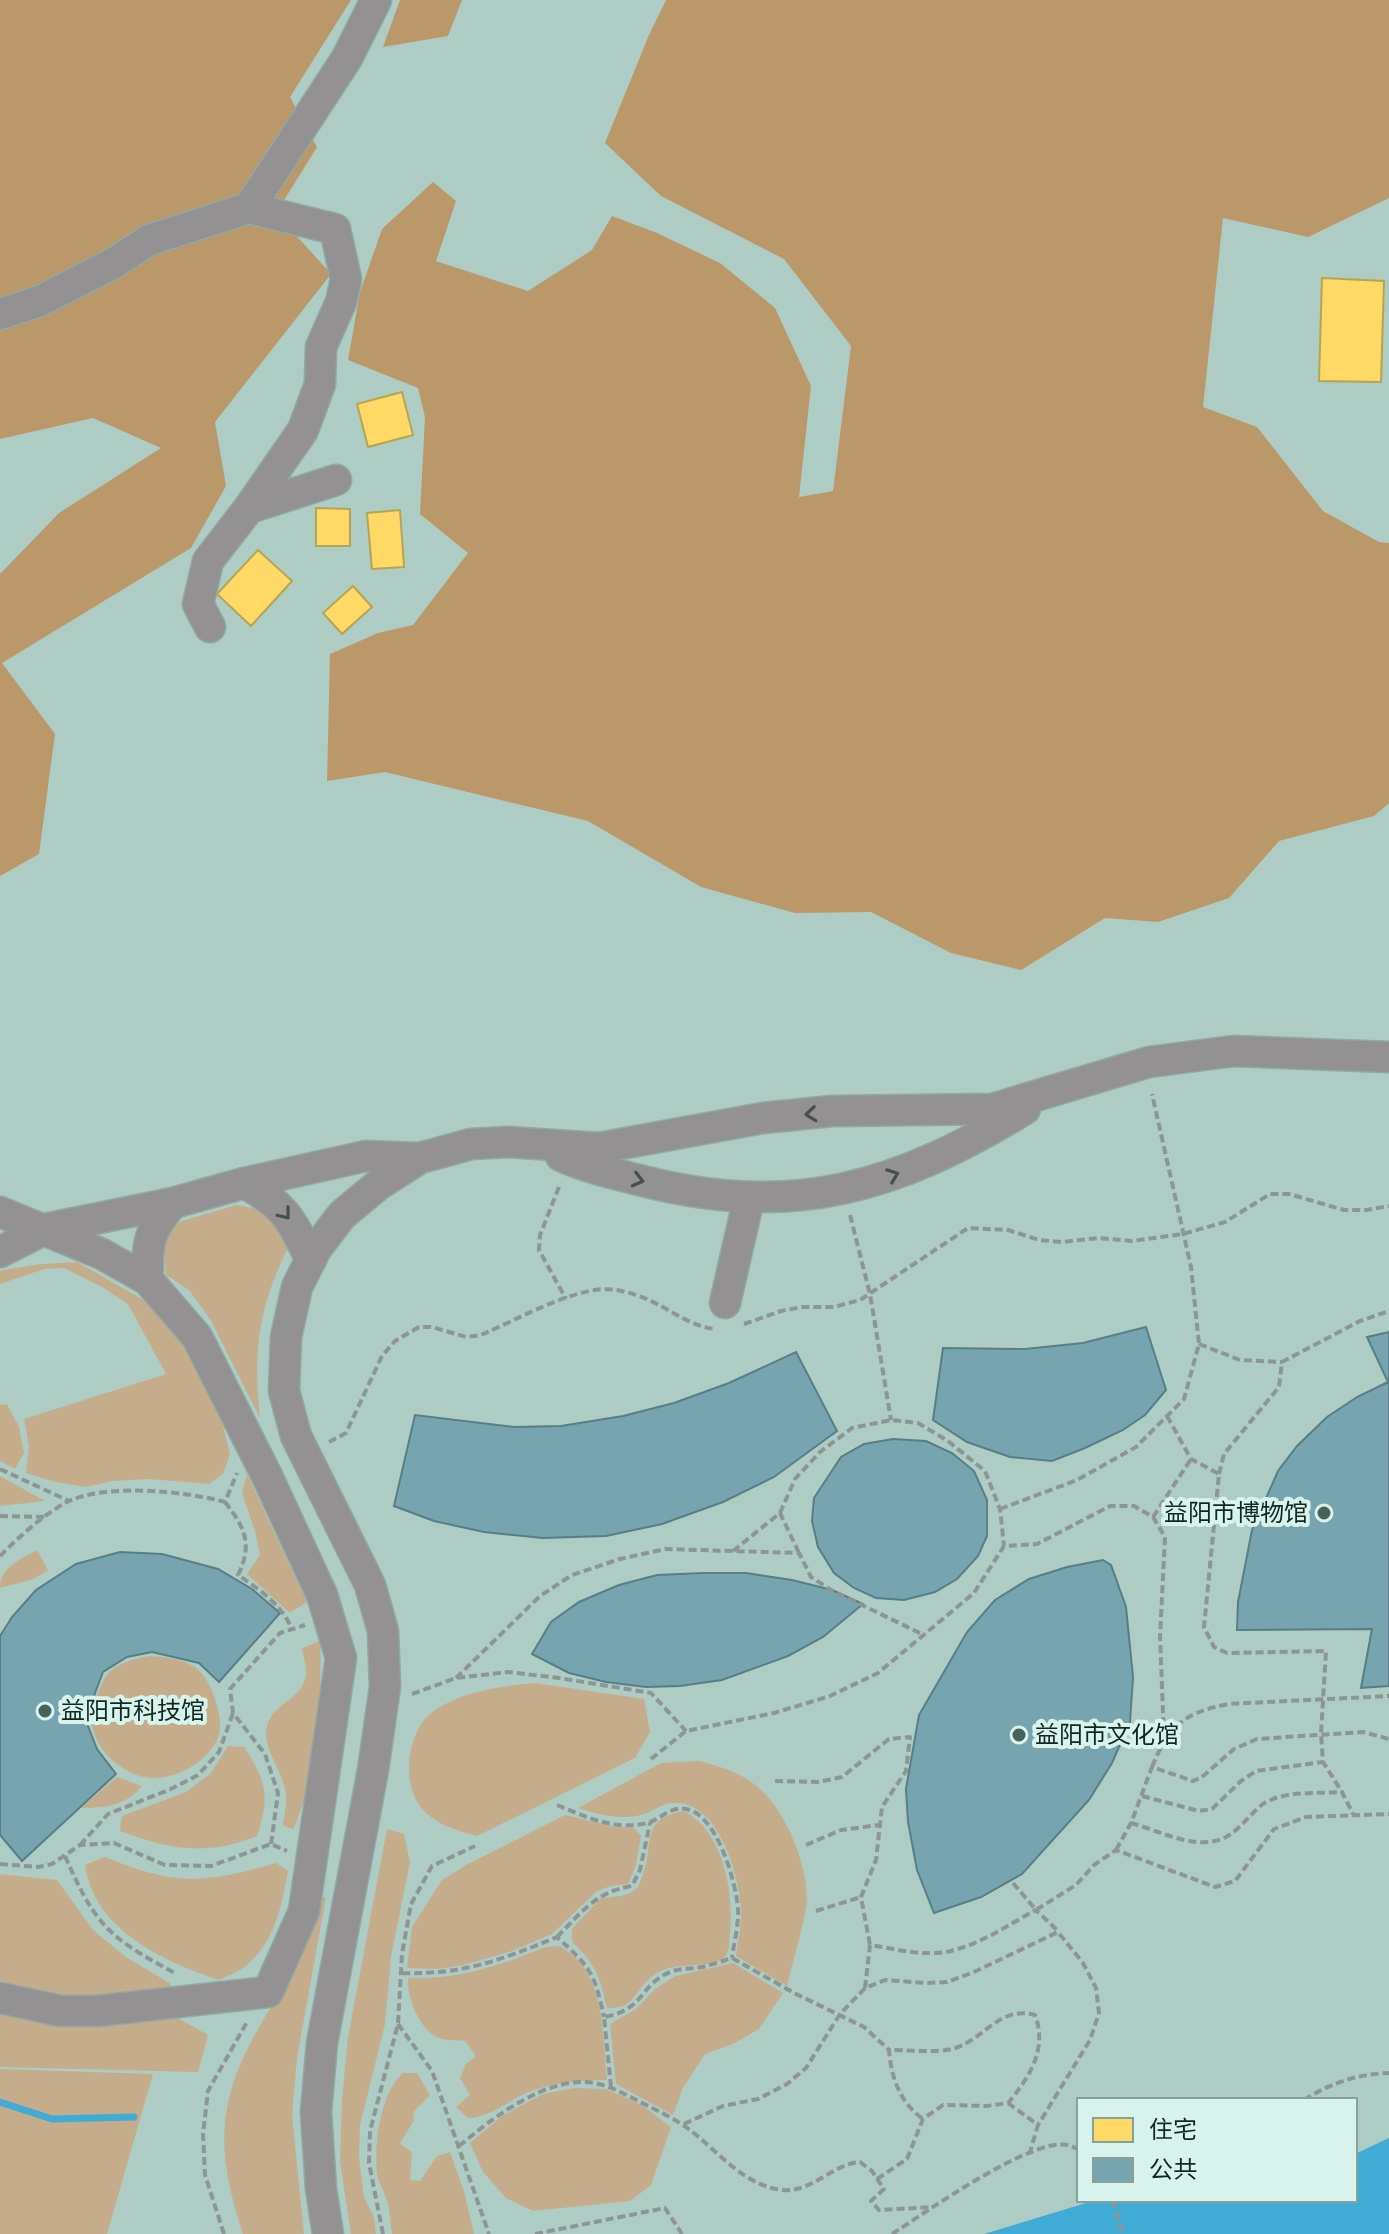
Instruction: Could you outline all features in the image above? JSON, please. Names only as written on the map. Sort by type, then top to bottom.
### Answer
[{"type":"street","points":[[249,208],[347,58],[376,0]]},
{"type":"street","points":[[0,314],[40,301],[112,264],[149,240],[249,208],[335,229],[346,279],[341,302],[321,347],[320,384],[303,430],[208,561],[198,604],[210,627]]},
{"type":"street","points":[[249,508],[336,480]]},
{"type":"street","points":[[328,2234],[321,2189],[316,2112],[322,2043],[385,1687],[383,1631],[370,1585],[296,1436],[284,1391],[286,1337],[297,1287],[311,1260],[342,1215],[378,1185],[420,1158],[471,1144],[507,1142],[599,1148],[763,1118],[832,1111],[992,1109],[1149,1062],[1234,1051],[1383,1055]]},
{"type":"street","points":[[538,1145],[579,1163],[668,1188],[766,1200],[879,1181],[932,1161],[984,1135],[1055,1091]]},
{"type":"street","points":[[0,1252],[45,1229],[173,1203],[244,1183],[366,1156],[420,1158]]},
{"type":"street","points":[[244,1183],[269,1196],[289,1216],[311,1260]]},
{"type":"street","points":[[728,1319],[749,1198]]},
{"type":"street","points":[[148,1280],[147,1243],[156,1222],[173,1203]]},
{"type":"street","points":[[0,1212],[102,1254],[148,1280],[197,1337],[322,1595],[341,1658],[304,1911],[268,1992],[97,2011],[61,2011],[0,1998]]},
{"type":"street","points":[[311,1861],[355,1867]]},
{"type":"path","points":[[1000,1509],[1077,1480],[1136,1447],[1184,1399],[1199,1344],[1191,1267],[1152,1094]]},
{"type":"path","points":[[559,1187],[540,1235],[539,1250],[566,1299]]},
{"type":"path","points":[[328,1443],[346,1433],[382,1356],[395,1341],[419,1327],[432,1327],[466,1337],[481,1335],[566,1299],[596,1290],[624,1290],[701,1328],[728,1319],[802,1307],[834,1307],[860,1300],[968,1228],[1008,1230],[1039,1240],[1062,1242],[1098,1238],[1132,1241],[1183,1234],[1225,1222],[1270,1194],[1289,1194],[1344,1210],[1389,1206]]},
{"type":"path","points":[[850,1214],[870,1294],[891,1420]]},
{"type":"path","points":[[1199,1344],[1240,1360],[1282,1362],[1360,1321],[1389,1311]]},
{"type":"path","points":[[1282,1362],[1279,1387],[1224,1454],[1219,1474],[1204,1627],[1214,1647],[1227,1653],[1326,1651],[1321,1734],[1323,1762],[1353,1815]]},
{"type":"path","points":[[1167,1416],[1191,1459],[1219,1474]]},
{"type":"path","points":[[651,1759],[686,1731],[774,1713],[830,1696],[878,1673],[974,1593],[1004,1546],[1000,1509],[985,1471],[948,1441],[918,1423],[891,1420],[852,1428],[820,1452],[795,1479],[780,1513],[733,1551]]},
{"type":"path","points":[[225,1502],[249,1441]]},
{"type":"path","points":[[1153,1517],[1191,1459]]},
{"type":"path","points":[[0,1469],[69,1501]]},
{"type":"path","points":[[0,1556],[21,1535],[69,1501],[112,1491],[159,1491],[203,1496],[225,1502],[239,1520],[247,1539],[246,1559],[238,1575],[264,1593],[285,1614],[292,1629]]},
{"type":"path","points":[[870,1945],[932,1953],[966,1946],[1036,1910],[1076,1885],[1094,1865],[1116,1850],[1131,1823],[1164,1738],[1160,1637],[1165,1537],[1153,1517],[1134,1506],[1110,1506],[1037,1544],[1004,1546]]},
{"type":"path","points":[[780,1513],[811,1577],[924,1635]]},
{"type":"path","points":[[0,1516],[47,1517]]},
{"type":"path","points":[[456,1678],[540,1596],[572,1575],[620,1559],[665,1549],[799,1553]]},
{"type":"path","points":[[0,1864],[38,1867],[52,1864],[80,1845],[108,1814],[198,1775],[219,1752],[233,1713],[230,1689],[280,1633],[329,1617]]},
{"type":"path","points":[[410,1694],[456,1678],[508,1672],[651,1693],[686,1731]]},
{"type":"path","points":[[1164,1738],[1185,1719],[1203,1709],[1228,1704],[1389,1696]]},
{"type":"path","points":[[233,1713],[265,1754],[278,1793],[271,1844]]},
{"type":"path","points":[[1152,1767],[1193,1781],[1234,1749],[1257,1739],[1363,1732],[1389,1739]]},
{"type":"path","points":[[775,1781],[818,1782],[842,1777],[889,1739],[910,1737],[906,1771],[882,1807],[876,1860],[861,1897],[870,1945],[865,1988]]},
{"type":"path","points":[[1141,1796],[1199,1811],[1212,1809],[1256,1771],[1323,1762]]},
{"type":"path","points":[[1131,1823],[1199,1842],[1216,1841],[1234,1833],[1265,1803],[1281,1796],[1342,1792]]},
{"type":"path","points":[[557,1805],[600,1822],[625,1825],[650,1823],[668,1810],[687,1809],[699,1815],[716,1835],[730,1869],[738,1910],[732,1958]]},
{"type":"path","points":[[1116,1850],[1215,1887],[1235,1881],[1274,1829],[1306,1817],[1389,1814]]},
{"type":"path","points":[[401,1973],[437,1974],[462,1970],[510,1957],[557,1937],[596,1896],[632,1886],[640,1870],[650,1823]]},
{"type":"path","points":[[806,1845],[841,1830],[879,1825]]},
{"type":"path","points":[[80,1845],[114,1843],[165,1865],[211,1866],[271,1844],[311,1861]]},
{"type":"path","points":[[383,2234],[369,2163],[370,2131],[398,2024],[401,1973],[411,1904],[432,1866],[475,1846]]},
{"type":"path","points":[[65,1855],[83,1897],[104,1927],[132,1951],[182,1977]]},
{"type":"path","points":[[1013,1883],[1083,1963],[1096,1988],[1099,2013],[1090,2040],[1038,2125],[1030,2152]]},
{"type":"path","points":[[816,1911],[861,1897]]},
{"type":"path","points":[[684,2124],[723,2106],[758,2099],[787,2084],[806,2068],[840,2014],[865,1988],[885,1980],[947,1982],[1058,1932]]},
{"type":"path","points":[[557,1937],[585,1963],[596,1981],[604,2017],[611,2087]]},
{"type":"path","points":[[604,2017],[620,2014],[637,2003],[651,1983],[672,1971],[732,1958],[864,2027],[889,2050],[891,2072],[909,2109],[923,2119]]},
{"type":"path","points":[[224,2234],[205,2175],[203,2134],[208,2091],[245,2024],[268,1992]]},
{"type":"path","points":[[877,2179],[907,2159],[923,2119],[943,2105],[1008,2103],[1027,2080],[1039,2051],[1041,2030],[1035,2015],[1022,2012],[1006,2016],[952,2049],[889,2050]]},
{"type":"path","points":[[398,2024],[432,2071],[489,2234]]},
{"type":"path","points":[[1308,2098],[1351,2078],[1389,2073]]},
{"type":"path","points":[[459,2146],[494,2117],[527,2097],[590,2082],[611,2087],[684,2124],[738,2171],[765,2186],[785,2190],[803,2188],[845,2163],[860,2162],[884,2189],[871,2201],[879,2210],[934,2207]]},
{"type":"path","points":[[1008,2103],[1038,2125]]},
{"type":"path","points":[[892,2234],[992,2170],[1030,2152],[1066,2144],[1077,2149]]},
{"type":"path","points":[[1114,2202],[1123,2234]]},
{"type":"path","points":[[535,2234],[665,2208],[682,2234]]},
{"type":"shaded area","points":[[0,0],[351,0],[290,97],[317,147],[276,213],[331,274],[215,422],[226,486],[191,548],[2,663],[55,734],[39,854],[0,876],[0,574],[59,513],[161,448],[93,418],[0,439]]},
{"type":"shaded area","points":[[400,0],[462,0],[448,36],[383,47]]},
{"type":"shaded area","points":[[666,0],[1389,0],[1389,198],[1308,237],[1223,218],[1203,407],[1257,427],[1323,511],[1379,542],[1389,543],[1389,803],[1374,816],[1279,841],[1229,898],[1158,922],[1105,918],[1021,970],[951,953],[871,912],[795,913],[701,887],[588,821],[385,772],[327,781],[330,654],[378,633],[413,625],[468,553],[420,514],[425,417],[418,388],[348,360],[360,292],[382,229],[433,182],[456,201],[436,261],[528,291],[592,250],[612,216],[720,263],[775,308],[811,386],[799,497],[833,491],[851,346],[784,259],[661,196],[605,143]]},
{"type":"shaded area","points":[[236,1205],[264,1210],[289,1245],[270,1289],[260,1329],[257,1370],[260,1418],[210,1319],[189,1290],[166,1275],[165,1249],[172,1224]]},
{"type":"shaded area","points":[[77,1262],[142,1299],[175,1330],[200,1373],[223,1426],[230,1454],[223,1474],[209,1484],[149,1479],[113,1481],[86,1487],[26,1473],[29,1447],[24,1419],[166,1374],[128,1304],[102,1287],[64,1268],[44,1269],[0,1284],[0,1271],[3,1270]]},
{"type":"shaded area","points":[[7,1404],[19,1427],[24,1453],[15,1469],[0,1461],[0,1405]]},
{"type":"shaded area","points":[[247,1474],[307,1602],[290,1613],[247,1574],[260,1555],[242,1493]]},
{"type":"shaded area","points":[[0,1476],[45,1501],[0,1506]]},
{"type":"shaded area","points":[[37,1550],[48,1570],[34,1579],[0,1588],[7,1569]]},
{"type":"shaded area","points":[[320,1641],[316,1737],[307,1787],[293,1829],[283,1826],[286,1795],[269,1750],[266,1732],[272,1716],[304,1682],[306,1671],[302,1648]]},
{"type":"shaded area","points":[[149,1656],[180,1661],[200,1671],[212,1690],[220,1720],[217,1740],[206,1756],[189,1768],[161,1778],[141,1776],[112,1760],[98,1743],[92,1723],[96,1699],[106,1676],[120,1665]]},
{"type":"shaded area","points":[[535,1683],[644,1699],[650,1732],[635,1758],[477,1836],[432,1818],[418,1803],[409,1776],[412,1745],[425,1719],[435,1710],[470,1694]]},
{"type":"shaded area","points":[[228,1746],[244,1747],[262,1780],[265,1799],[257,1836],[222,1846],[188,1848],[155,1843],[120,1831],[122,1816],[186,1792],[211,1773]]},
{"type":"shaded area","points":[[699,1761],[724,1768],[760,1789],[779,1812],[795,1844],[807,1893],[800,1937],[787,1986],[736,1956],[741,1913],[735,1875],[722,1840],[702,1813],[688,1805],[673,1803],[627,1817],[602,1815],[578,1808],[661,1763]]},
{"type":"shaded area","points":[[117,1777],[142,1786],[122,1802],[81,1808]]},
{"type":"shaded area","points":[[684,1811],[708,1833],[723,1864],[731,1916],[728,1951],[721,1960],[713,1963],[658,1972],[628,2003],[607,2008],[596,1972],[572,1942],[572,1929],[601,1898],[625,1895],[637,1888],[654,1827],[660,1820]]},
{"type":"shaded area","points":[[565,1815],[615,1827],[634,1828],[641,1836],[636,1865],[628,1884],[610,1886],[596,1892],[552,1934],[512,1951],[464,1965],[438,1969],[407,1968],[412,1927],[442,1880]]},
{"type":"shaded area","points":[[387,1829],[404,1834],[410,1862],[391,1957],[385,2024],[360,2125],[359,2157],[364,2197],[374,2217],[376,2234],[351,2234],[340,2161],[342,2099],[348,2037]]},
{"type":"shaded area","points":[[105,1857],[151,1873],[189,1879],[228,1875],[276,1863],[288,1871],[271,1934],[247,1965],[219,1980],[154,1952],[117,1925],[102,1908],[91,1888],[85,1865]]},
{"type":"shaded area","points":[[0,1874],[57,1880],[93,1930],[126,1957],[171,1984],[169,1994],[104,2002],[0,1990]]},
{"type":"shaded area","points":[[319,1897],[326,1897],[297,2058],[292,2115],[304,2234],[243,2234],[226,2166],[224,2145],[228,2102],[249,2045],[296,1962]]},
{"type":"shaded area","points":[[560,1946],[580,1962],[594,1988],[601,2019],[607,2080],[569,2082],[540,2088],[485,2115],[468,2118],[456,2107],[470,2095],[460,2078],[466,2064],[476,2056],[465,2041],[442,2039],[426,2028],[412,2003],[408,1978],[462,1974],[495,1966],[546,1947]]},
{"type":"shaded area","points":[[733,1963],[783,1993],[759,2029],[733,2044],[705,2054],[683,2088],[673,2115],[616,2084],[610,2024],[636,2009],[655,1989],[675,1976]]},
{"type":"shaded area","points":[[0,2005],[172,2015],[208,2035],[198,2072],[0,2067]]},
{"type":"shaded area","points":[[0,2069],[153,2074],[107,2234],[0,2234]]},
{"type":"shaded area","points":[[403,2073],[417,2073],[430,2095],[413,2112],[414,2120],[400,2144],[412,2152],[410,2180],[420,2181],[437,2156],[450,2152],[464,2191],[474,2234],[392,2234],[376,2161],[384,2106],[395,2082]]},
{"type":"shaded area","points":[[574,2088],[606,2089],[640,2104],[671,2127],[651,2185],[630,2201],[533,2211],[506,2198],[483,2172],[470,2143],[502,2116],[543,2094]]},
{"type":"water","points":[[1389,2138],[1389,2234],[984,2234],[1089,2202],[1357,2202],[1357,2153]]},
{"type":"building: 住宅","points":[[1322,278],[1384,281],[1381,382],[1319,381]]},
{"type":"building: 住宅","points":[[402,392],[413,435],[368,447],[357,404]]},
{"type":"building: 住宅","points":[[316,508],[350,509],[350,546],[316,546]]},
{"type":"building: 住宅","points":[[400,510],[404,567],[372,569],[367,513]]},
{"type":"building: 住宅","points":[[258,550],[292,581],[251,626],[217,594]]},
{"type":"building: 住宅","points":[[353,586],[372,607],[342,634],[323,613]]},
{"type":"building: 公共","points":[[1146,1327],[1166,1390],[1145,1415],[1123,1430],[1085,1448],[1052,1461],[1010,1457],[967,1442],[933,1420],[943,1348],[1025,1349],[1083,1343]]},
{"type":"building: 公共","name":"益阳市博物馆","points":[[1389,1332],[1389,1686],[1361,1688],[1372,1629],[1237,1630],[1238,1602],[1252,1530],[1278,1471],[1297,1446],[1327,1417],[1357,1397],[1388,1382],[1367,1337]]},
{"type":"building: 公共","points":[[796,1352],[837,1431],[774,1477],[723,1502],[662,1524],[606,1536],[543,1538],[484,1532],[434,1521],[394,1506],[415,1415],[515,1427],[561,1426],[623,1416],[674,1403],[729,1383]]},
{"type":"building: 公共","points":[[893,1439],[926,1441],[952,1453],[974,1471],[987,1500],[987,1536],[978,1556],[957,1579],[935,1592],[904,1600],[876,1598],[854,1588],[834,1573],[818,1547],[812,1521],[814,1498],[841,1457],[864,1444]]},
{"type":"building: 公共","name":"益阳市科技馆","points":[[120,1552],[162,1554],[218,1569],[252,1589],[280,1613],[219,1682],[199,1663],[152,1652],[127,1657],[103,1672],[88,1726],[97,1749],[116,1774],[22,1861],[0,1835],[0,1636],[36,1590],[76,1564]]},
{"type":"building: 公共","name":"益阳市文化馆","points":[[1103,1560],[1111,1565],[1126,1607],[1133,1677],[1130,1722],[1112,1763],[1089,1800],[1022,1874],[981,1897],[934,1913],[917,1870],[908,1822],[906,1789],[919,1715],[967,1632],[995,1600],[1029,1579]]},
{"type":"building: 公共","points":[[746,1573],[792,1580],[832,1590],[863,1604],[823,1637],[788,1656],[722,1680],[646,1687],[606,1682],[569,1673],[532,1654],[551,1622],[579,1602],[619,1585],[657,1575]]},
{"type":"waterway","points":[[0,2102],[52,2119],[134,2117]]},
{"type":"place","name":"益阳市博物馆","points":[[1324,1513]]},
{"type":"place","name":"益阳市科技馆","points":[[45,1711]]},
{"type":"place","name":"益阳市文化馆","points":[[1019,1735]]}]
